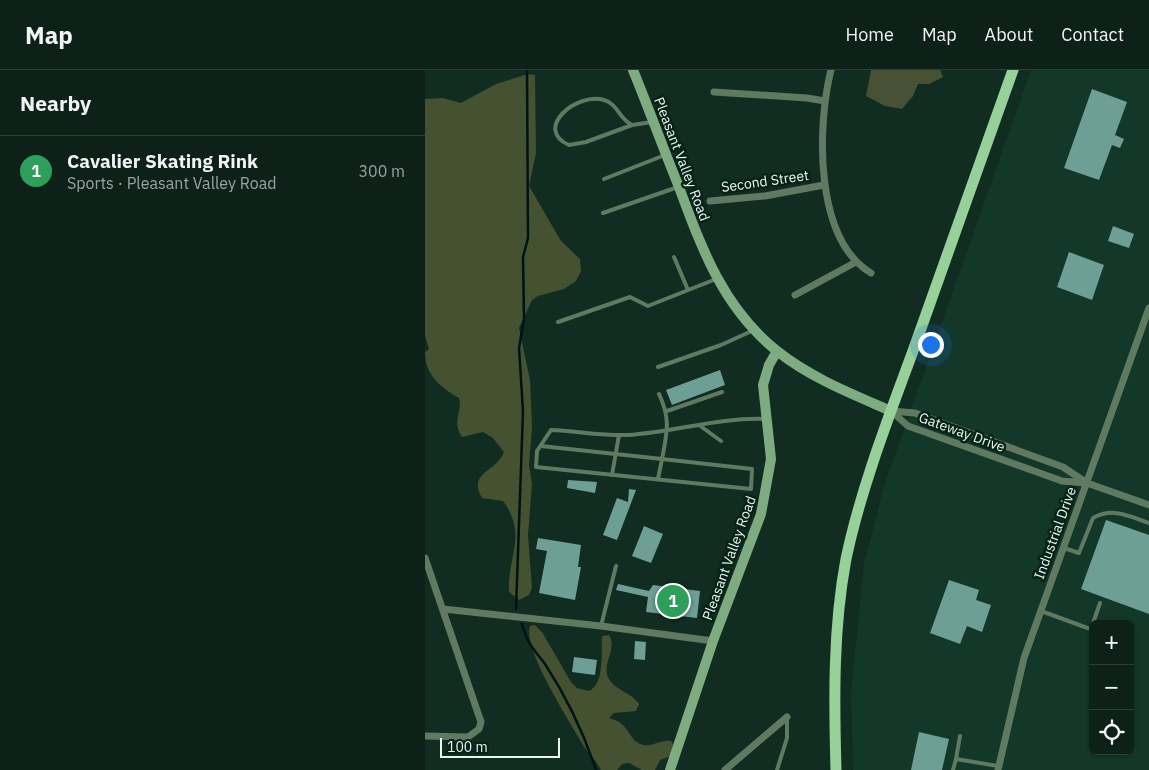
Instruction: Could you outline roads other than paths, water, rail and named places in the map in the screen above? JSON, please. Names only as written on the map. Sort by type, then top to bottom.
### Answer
[{"type":"main road","points":[[836,770],[834,694],[846,560],[867,482],[891,411],[1013,70]]},
{"type":"street","name":"Pleasant Valley Road","points":[[633,70],[716,279],[730,301],[754,330],[777,352],[823,380],[891,411]]},
{"type":"street","points":[[831,70],[825,101],[821,146],[824,185],[839,233],[848,252],[856,262],[871,273]]},
{"type":"street","points":[[714,92],[807,98],[825,101]]},
{"type":"street","name":"Second Street","points":[[710,202],[765,196],[824,185]]},
{"type":"street","points":[[795,295],[856,262]]},
{"type":"street","name":"Industrial Drive","points":[[998,768],[1016,684],[1149,308]]},
{"type":"street","name":"Pleasant Valley Road","points":[[670,770],[713,641],[761,514],[766,495],[771,459],[763,385],[769,364],[777,352]]},
{"type":"street","name":"Gateway Drive","points":[[891,411],[908,426],[1062,481],[1087,482]]},
{"type":"street","name":"Gateway Drive","points":[[891,411],[915,413],[1063,467],[1087,482],[1149,504]]},
{"type":"street","points":[[425,558],[481,722],[479,729],[468,736],[425,736]]},
{"type":"street","points":[[443,609],[601,626],[713,641]]},
{"type":"street","points":[[725,770],[787,717]]},
{"type":"lane","points":[[632,125],[611,103],[594,98],[583,100],[565,109],[558,117],[556,129],[558,137],[569,145],[586,142],[632,125],[654,122]]},
{"type":"lane","points":[[604,179],[666,155]]},
{"type":"lane","points":[[603,213],[678,187]]},
{"type":"lane","points":[[674,257],[687,290]]},
{"type":"lane","points":[[558,322],[630,297],[648,306],[716,279]]},
{"type":"lane","points":[[658,367],[721,345],[754,330]]},
{"type":"lane","points":[[667,411],[722,392]]},
{"type":"lane","points":[[658,480],[668,429],[667,411],[659,394]]},
{"type":"lane","points":[[541,446],[753,469],[751,489],[536,467],[537,451],[551,430],[619,434],[699,425],[739,418],[766,419]]},
{"type":"lane","points":[[699,425],[721,441]]},
{"type":"lane","points":[[612,475],[619,434]]},
{"type":"lane","points":[[1063,548],[1079,553],[1093,518],[1101,513],[1119,512],[1149,523]]},
{"type":"lane","points":[[601,626],[616,566]]},
{"type":"lane","points":[[1095,620],[1100,603]]},
{"type":"lane","points":[[1041,611],[1089,628]]},
{"type":"lane","points":[[777,770],[787,738],[787,717]]},
{"type":"lane","points":[[953,770],[960,736]]},
{"type":"lane","points":[[956,759],[998,768]]},
{"type":"waterway","points":[[516,609],[523,411],[519,348],[524,319],[523,257],[528,238],[527,70]]},
{"type":"waterway","points":[[522,624],[529,642],[553,676],[567,702],[596,770]]},
{"type":"place","name":"Cavalier Skating Rink","points":[[673,601]]}]
